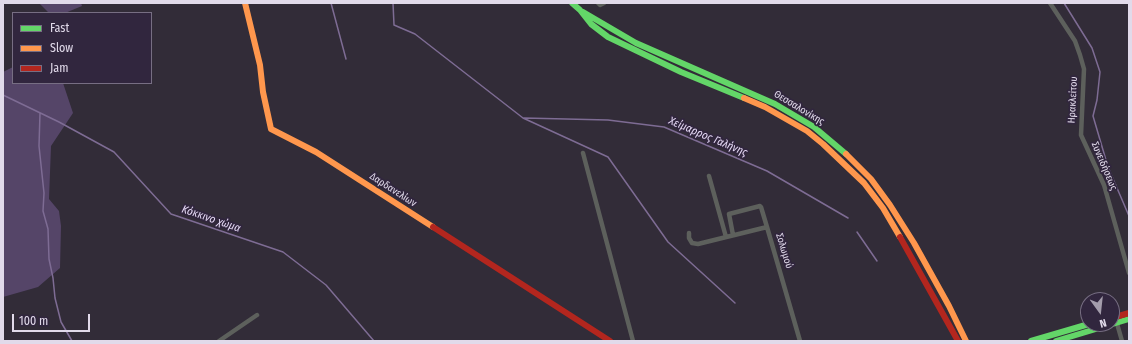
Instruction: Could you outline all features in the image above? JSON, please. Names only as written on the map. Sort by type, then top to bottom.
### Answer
[{"type":"main road","name":"Δαρδανελίων","points":[[245,3],[260,65],[263,92],[271,129],[316,152],[610,341]]},
{"type":"main road","name":"Θεσσαλονίκης","points":[[572,3],[580,10],[591,24],[608,37],[681,72],[765,107],[807,131],[823,144],[864,183],[883,208],[903,241],[958,341]]},
{"type":"main road","name":"Θεσσαλονίκης","points":[[580,10],[636,43],[775,104],[814,127],[834,143],[871,179],[894,211],[924,262],[966,341]]},
{"type":"main road","points":[[1031,341],[1080,326]]},
{"type":"main road","points":[[1056,341],[1070,339],[1085,332]]},
{"type":"street","name":"Ηρακλείτου","points":[[1050,3],[1075,41],[1084,69],[1082,135]]},
{"type":"street","name":"Συνειδήσεως","points":[[1082,135],[1104,185],[1129,273]]},
{"type":"street","points":[[583,154],[633,341]]},
{"type":"street","points":[[709,176],[726,237]]},
{"type":"street","points":[[733,235],[729,214],[760,206],[767,228]]},
{"type":"street","name":"Σολωμού","points":[[689,233],[689,238],[692,243],[698,244],[767,228],[800,341]]},
{"type":"street","points":[[219,341],[257,315]]},
{"type":"street","points":[[1067,330],[1070,339]]},
{"type":"shaded area","points":[[39,3],[81,3],[82,6],[67,12],[48,12]]},
{"type":"shaded area","points":[[12,68],[12,84],[63,84],[73,113],[51,146],[49,199],[59,211],[61,226],[60,268],[38,287],[3,297],[3,72]]},
{"type":"waterway","points":[[331,3],[346,59]]},
{"type":"waterway","name":"Χείμαρρος Γαλήνης","points":[[393,3],[394,25],[415,34],[523,118],[608,157],[668,242],[735,303]]},
{"type":"waterway","points":[[1064,3],[1092,48],[1100,72],[1097,100],[1093,116],[1108,167],[1129,216]]},
{"type":"waterway","name":"Κόκκινο χώμα","points":[[3,95],[59,122],[114,152],[171,214],[283,252],[326,285],[374,341]]},
{"type":"waterway","name":"Κόκκινο χώμα","points":[[40,113],[39,146],[44,193],[43,211],[48,229],[49,259],[55,298],[61,322],[72,341]]},
{"type":"waterway","name":"Χείμαρρος Γαλήνης","points":[[524,118],[608,120],[664,127],[767,171],[848,218]]},
{"type":"waterway","points":[[857,232],[877,261]]},
{"type":"traffic: fast","points":[[572,3],[580,10],[591,24],[608,37],[681,72],[744,98]]},
{"type":"traffic: fast","points":[[583,12],[636,43],[775,104],[814,127],[846,154]]},
{"type":"traffic: fast","points":[[1056,341],[1129,319]]},
{"type":"traffic: fast","points":[[1031,341],[1080,327]]},
{"type":"traffic: slow","points":[[245,3],[260,65],[263,92],[271,129],[316,152],[433,227]]},
{"type":"traffic: slow","points":[[744,98],[765,107],[807,131],[823,144],[864,183],[883,208],[900,237]]},
{"type":"traffic: slow","points":[[846,154],[871,179],[890,205],[914,243],[949,306],[966,341]]},
{"type":"traffic: jam","points":[[433,227],[610,341]]},
{"type":"traffic: jam","points":[[900,237],[958,341]]},
{"type":"traffic: jam","points":[[1120,316],[1129,313]]}]
